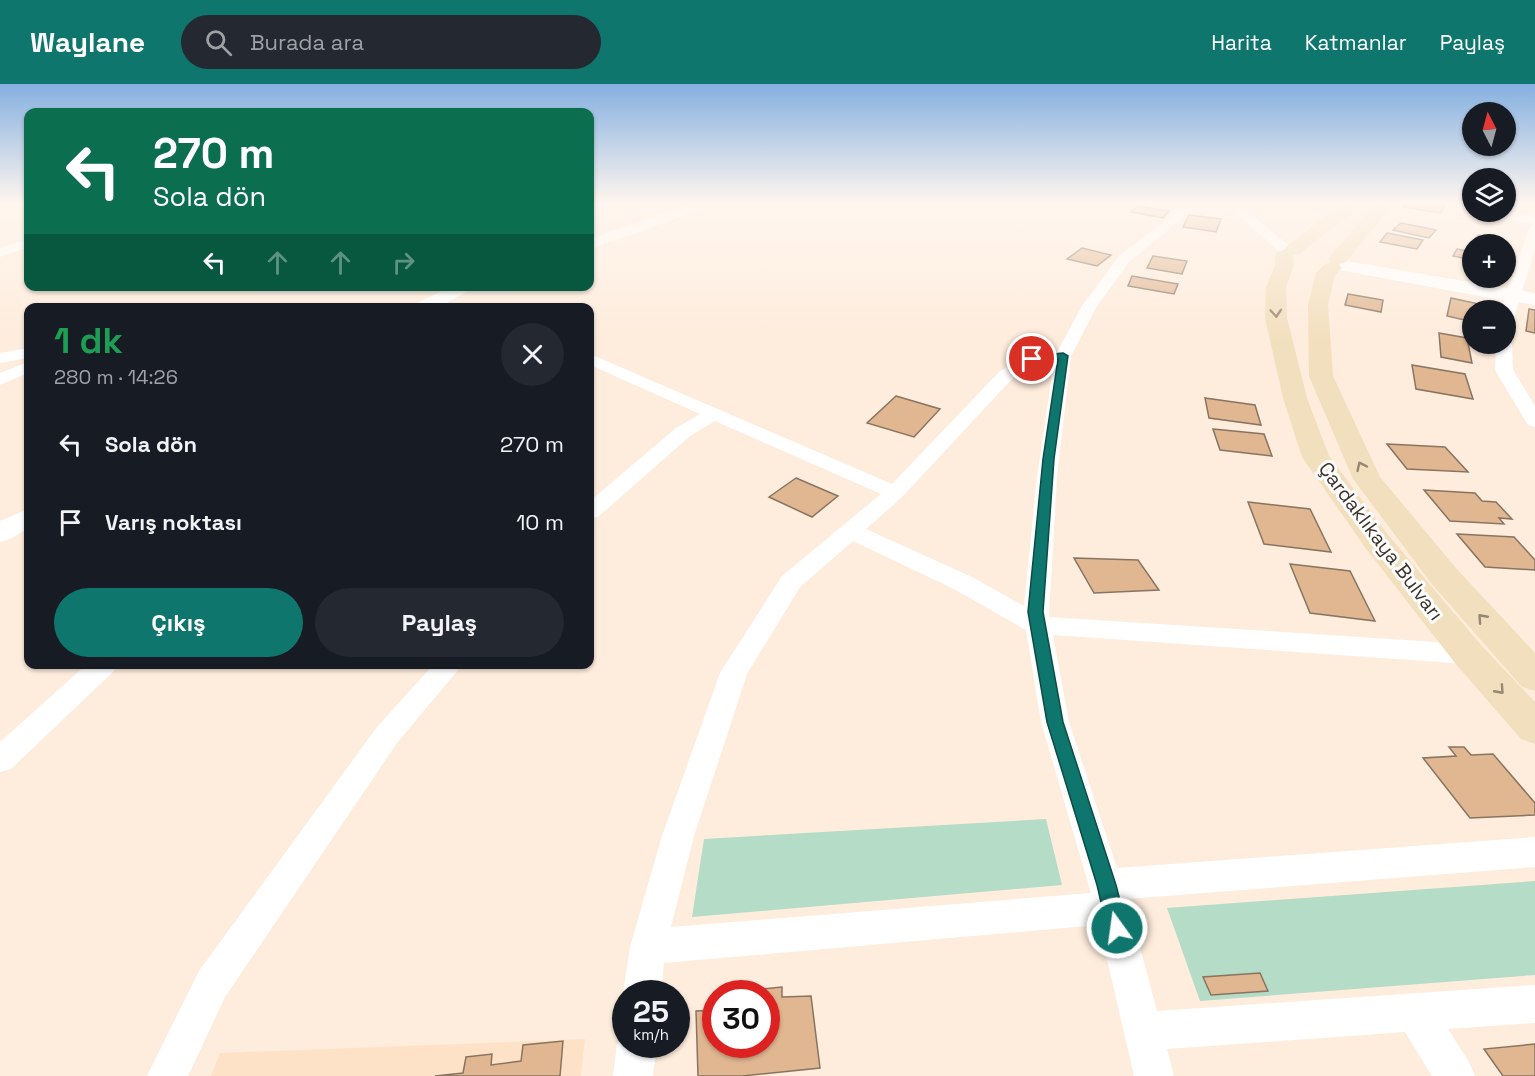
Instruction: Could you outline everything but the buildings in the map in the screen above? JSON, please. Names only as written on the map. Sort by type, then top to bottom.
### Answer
[{"type":"main road","name":"Çardaklıkaya Bulvarı","points":[[1311,260],[1318,250]]},
{"type":"main road","name":"Çardaklıkaya Bulvarı","points":[[1324,250],[1311,260],[1285,264],[1276,287],[1276,318],[1295,398],[1316,457],[1378,543],[1468,654],[1535,728]]},
{"type":"main road","name":"Çardaklıkaya Bulvarı","points":[[1311,260],[1326,273],[1318,305],[1321,376],[1367,479],[1443,575],[1532,672]]},
{"type":"street","points":[[1135,250],[1124,259],[1090,306],[1063,356],[1047,477],[1036,612],[1055,722],[1109,896],[1154,1076]]},
{"type":"street","points":[[1297,250],[1311,260],[1535,299]]},
{"type":"street","points":[[1510,300],[1527,250]]},
{"type":"street","points":[[432,303],[457,291]]},
{"type":"street","points":[[0,358],[24,354]]},
{"type":"street","points":[[1504,354],[1504,370],[1534,419]]},
{"type":"street","points":[[644,980],[648,947],[678,836],[734,673],[791,582],[895,493],[1005,376],[1032,359],[1063,356]]},
{"type":"street","points":[[594,361],[895,493]]},
{"type":"street","points":[[0,380],[24,369]]},
{"type":"street","points":[[594,509],[683,432],[714,414]]},
{"type":"street","points":[[0,533],[24,519]]},
{"type":"street","points":[[851,531],[963,582],[1038,625],[1468,654]]},
{"type":"street","points":[[0,760],[100,669]]},
{"type":"street","points":[[167,1076],[212,984],[387,735],[446,669]]},
{"type":"street","points":[[648,947],[1535,852]]},
{"type":"street","points":[[1143,1031],[1535,1004]]},
{"type":"street","points":[[1414,1012],[1455,1076]]},
{"type":"street","points":[[633,1076],[635,1058]]},
{"type":"shaded area","points":[[585,1039],[581,1076],[211,1076],[220,1053]]},
{"type":"green space","points":[[1046,819],[1062,885],[692,917],[704,839]]},
{"type":"green space","points":[[1535,881],[1535,975],[1200,1001],[1167,908]]},
{"type":"route","points":[[1032,359],[1063,356],[1049,459],[1036,612],[1055,722],[1106,885],[1117,928]]}]
